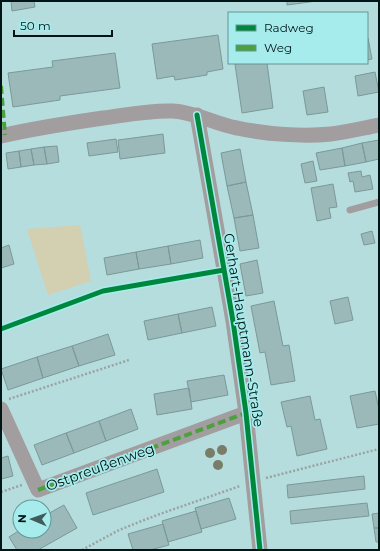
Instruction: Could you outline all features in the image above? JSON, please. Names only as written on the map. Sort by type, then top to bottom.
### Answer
[{"type":"street","points":[[1,136],[82,121],[138,113],[171,111],[184,112],[238,129],[277,134],[331,134],[379,125]]},
{"type":"street","name":"Gerhart-Hauptmann-Straße","points":[[197,116],[233,321],[246,413],[260,550]]},
{"type":"street","name":"Ostpreußenweg","points":[[5,404],[38,490],[246,413]]},
{"type":"lane","points":[[350,210],[379,202]]},
{"type":"path","points":[[5,404],[129,360]]},
{"type":"path","points":[[82,550],[119,530],[156,514],[253,481],[379,449]]},
{"type":"path","points":[[1,492],[34,481]]},
{"type":"shaded area","points":[[80,225],[91,281],[48,295],[27,229]]},
{"type":"building","points":[[11,1],[34,1],[35,7],[12,11]]},
{"type":"building","points":[[287,1],[317,1],[287,5]]},
{"type":"building","points":[[218,35],[223,69],[207,72],[207,75],[175,80],[174,76],[157,79],[152,44]]},
{"type":"building","points":[[368,38],[372,59],[368,60]]},
{"type":"building","points":[[115,53],[120,88],[60,96],[60,100],[13,107],[8,73],[53,67],[52,61]]},
{"type":"building","points":[[235,64],[267,64],[273,108],[242,113]]},
{"type":"building","points":[[375,72],[379,92],[358,96],[355,76]]},
{"type":"building","points":[[324,87],[328,112],[307,115],[303,91]]},
{"type":"building","points":[[163,134],[165,153],[120,159],[118,140]]},
{"type":"building","points":[[116,139],[118,152],[89,156],[87,143]]},
{"type":"building","points":[[379,140],[379,159],[366,162],[362,143]]},
{"type":"building","points":[[362,143],[366,162],[345,166],[342,148]]},
{"type":"building","points":[[57,146],[59,162],[47,164],[44,147]]},
{"type":"building","points":[[44,147],[47,164],[34,165],[31,149]]},
{"type":"building","points":[[342,148],[345,166],[320,170],[316,153]]},
{"type":"building","points":[[31,149],[34,165],[21,167],[19,151]]},
{"type":"building","points":[[240,149],[246,182],[227,186],[221,153]]},
{"type":"building","points":[[19,151],[21,167],[8,169],[6,153]]},
{"type":"building","points":[[313,161],[317,181],[305,183],[301,164]]},
{"type":"building","points":[[361,171],[362,177],[370,175],[373,189],[355,192],[353,181],[350,182],[348,173]]},
{"type":"building","points":[[246,182],[253,215],[234,218],[227,186]]},
{"type":"building","points":[[333,184],[337,207],[329,208],[331,218],[317,221],[311,188]]},
{"type":"building","points":[[253,215],[259,248],[240,251],[234,218]]},
{"type":"building","points":[[372,231],[375,243],[364,245],[361,234]]},
{"type":"building","points":[[200,240],[203,258],[171,264],[168,246]]},
{"type":"building","points":[[9,245],[14,264],[1,268],[1,248]]},
{"type":"building","points":[[168,246],[171,264],[139,269],[136,252]]},
{"type":"building","points":[[136,252],[139,269],[107,275],[104,258]]},
{"type":"building","points":[[257,260],[263,293],[246,296],[240,264]]},
{"type":"building","points":[[348,297],[353,320],[335,324],[330,301]]},
{"type":"building","points":[[274,301],[283,346],[289,345],[295,381],[271,385],[265,352],[260,353],[251,306]]},
{"type":"building","points":[[212,307],[216,326],[182,333],[178,314]]},
{"type":"building","points":[[178,314],[182,333],[148,340],[144,321]]},
{"type":"building","points":[[108,334],[115,355],[79,366],[72,346]]},
{"type":"building","points":[[72,346],[79,366],[43,378],[37,357]]},
{"type":"building","points":[[37,357],[43,378],[8,390],[1,369]]},
{"type":"building","points":[[224,375],[228,395],[191,402],[187,381]]},
{"type":"building","points":[[189,388],[192,409],[157,415],[154,394]]},
{"type":"building","points":[[375,391],[379,409],[379,424],[357,428],[350,396]]},
{"type":"building","points":[[310,396],[315,420],[320,419],[327,449],[297,456],[291,426],[287,427],[281,402]]},
{"type":"building","points":[[131,409],[138,429],[106,441],[99,421]]},
{"type":"building","points":[[99,421],[106,441],[74,453],[66,433]]},
{"type":"building","points":[[66,433],[74,453],[42,465],[34,445]]},
{"type":"building","points":[[8,456],[13,476],[1,479],[1,458]]},
{"type":"building","points":[[157,469],[164,492],[93,515],[86,493]]},
{"type":"building","points":[[364,476],[365,489],[288,498],[287,485]]},
{"type":"building","points":[[229,498],[236,519],[201,529],[195,508]]},
{"type":"building","points":[[367,503],[369,516],[291,524],[290,511]]},
{"type":"building","points":[[64,505],[77,528],[38,550],[17,550],[9,537],[12,535],[12,539],[52,539],[52,512]]},
{"type":"building","points":[[196,511],[202,532],[168,542],[162,521]]},
{"type":"building","points":[[379,513],[379,528],[374,528],[372,514]]},
{"type":"building","points":[[163,524],[169,545],[150,550],[133,550],[128,534]]},
{"type":"building","points":[[374,528],[379,528],[379,542],[376,542]]},
{"type":"marked path","points":[[1,86],[5,135]]},
{"type":"marked path","points":[[38,490],[246,413]]},
{"type":"cycle path","points":[[197,115],[233,321],[246,413],[260,550]]},
{"type":"cycle path","points":[[1,329],[103,291],[224,270]]}]
